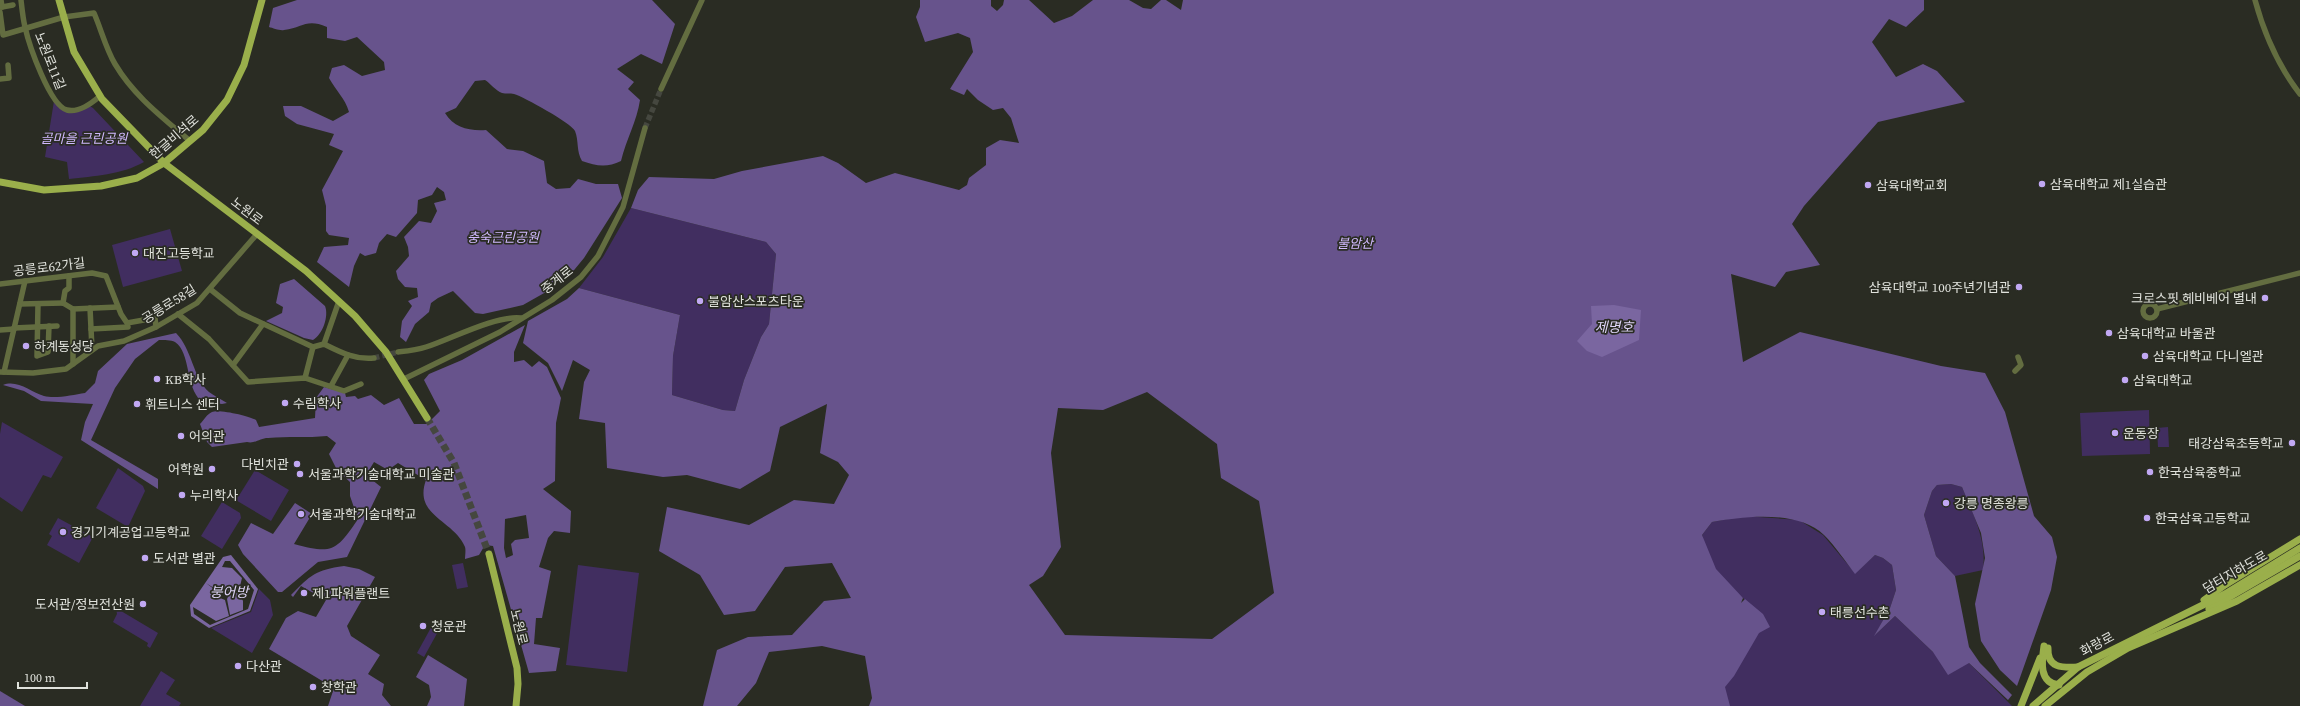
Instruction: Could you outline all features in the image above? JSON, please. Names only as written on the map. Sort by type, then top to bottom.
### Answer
[{"type":"main road","name":"노원로","points":[[59,0],[74,52],[100,96],[164,163],[306,271],[339,301],[360,322],[386,352],[427,418]]},
{"type":"main road","name":"한글비석로","points":[[0,182],[44,190],[94,187],[137,178],[164,163],[190,141],[216,115],[234,88],[248,54],[262,0]]},
{"type":"main road","points":[[2181,616],[2225,584],[2300,539]]},
{"type":"main road","name":"담터지하도로","points":[[2181,616],[2225,594],[2300,548]]},
{"type":"main road","name":"노원로","points":[[488,554],[517,668],[518,684],[516,706]]},
{"type":"main road","name":"담터지하도로","points":[[2185,623],[2300,556]]},
{"type":"main road","points":[[2185,623],[2236,601],[2300,565]]},
{"type":"main road","name":"화랑로","points":[[2034,706],[2053,685],[2078,667],[2181,616]]},
{"type":"main road","name":"화랑로","points":[[2045,706],[2075,681],[2128,648],[2185,623]]},
{"type":"main road","points":[[2046,647],[2049,659],[2055,666],[2064,668],[2078,667]]},
{"type":"main road","points":[[2046,647],[2042,669],[2045,676],[2053,685],[2061,686],[2075,681]]},
{"type":"main road","points":[[2021,706],[2046,647]]},
{"type":"main road","points":[[2045,706],[2051,696],[2053,685]]},
{"type":"street","points":[[1,0],[3,35],[64,17],[94,12],[114,63],[128,82],[144,103],[190,141]]},
{"type":"street","name":"노원로11길","points":[[21,0],[25,28],[39,68],[59,106],[68,111],[80,109],[100,96]]},
{"type":"street","points":[[661,89],[702,0]]},
{"type":"street","points":[[2255,0],[2270,44],[2291,83],[2300,94]]},
{"type":"street","points":[[1,9],[13,5]]},
{"type":"street","points":[[0,79],[9,78],[8,65]]},
{"type":"street","name":"중계로","points":[[404,379],[488,338],[552,300],[581,277],[598,256],[623,207],[645,128]]},
{"type":"street","name":"공릉로58길","points":[[2,372],[33,373],[66,369],[98,346],[131,338],[156,327],[197,303],[258,234]]},
{"type":"street","name":"공릉로62가길","points":[[0,284],[92,273],[106,276],[131,338]]},
{"type":"street","points":[[2157,310],[2300,274]]},
{"type":"street","points":[[63,303],[65,291],[69,288],[70,276]]},
{"type":"street","points":[[2,372],[25,281]]},
{"type":"street","points":[[210,289],[240,313],[313,347],[324,344],[348,355],[374,358]]},
{"type":"street","points":[[324,344],[339,301]]},
{"type":"street","points":[[20,304],[63,303],[73,309],[118,308]]},
{"type":"street","points":[[38,304],[37,356],[48,352],[49,326]]},
{"type":"street","points":[[90,308],[92,349]]},
{"type":"street","points":[[73,309],[74,364]]},
{"type":"street","points":[[178,314],[209,339],[248,382],[305,378],[344,391],[361,384]]},
{"type":"street","points":[[398,352],[424,348],[513,317],[521,318]]},
{"type":"street","points":[[127,325],[155,318],[156,327]]},
{"type":"street","points":[[233,365],[263,324]]},
{"type":"street","name":"공릉로58길","points":[[91,329],[127,325]]},
{"type":"street","points":[[0,330],[57,326]]},
{"type":"street","points":[[305,378],[313,347]]},
{"type":"street","points":[[331,386],[348,355]]},
{"type":"street","points":[[2015,371],[2021,366],[2018,357]]},
{"type":"green space","name":"충숙근린공원","points":[[297,0],[652,0],[675,24],[662,64],[641,54],[617,69],[634,82],[628,89],[640,100],[639,108],[621,161],[611,165],[602,166],[582,161],[579,154],[575,131],[572,127],[527,100],[514,94],[500,92],[485,80],[475,81],[456,108],[445,113],[453,122],[462,128],[486,130],[507,149],[523,151],[544,161],[547,183],[556,189],[570,188],[578,179],[596,184],[618,184],[622,198],[584,258],[570,275],[552,284],[546,292],[523,305],[483,314],[475,313],[453,291],[431,303],[429,312],[415,324],[406,342],[400,337],[402,321],[412,306],[408,301],[418,297],[417,288],[405,287],[398,279],[396,271],[409,256],[408,247],[404,237],[419,221],[431,223],[437,211],[434,203],[446,200],[444,192],[437,187],[432,195],[418,200],[417,213],[396,237],[387,234],[379,243],[376,253],[365,256],[360,253],[354,266],[349,287],[317,262],[324,247],[348,245],[349,238],[329,235],[326,231],[326,206],[322,190],[343,151],[329,145],[334,134],[297,124],[285,116],[283,106],[301,106],[333,121],[349,112],[329,78],[332,68],[344,65],[362,76],[385,70],[384,62],[357,37],[345,41],[327,38],[327,27],[314,23],[282,30],[269,27],[273,8]]},
{"type":"green space","name":"불암산","points":[[920,0],[991,0],[991,6],[997,11],[1003,5],[1004,0],[1029,0],[1054,23],[1072,16],[1093,0],[1129,0],[1143,8],[1151,9],[1161,0],[1166,0],[1181,10],[1183,0],[1924,0],[1924,10],[1906,27],[1889,19],[1872,42],[1896,77],[1923,64],[1937,71],[1965,102],[1878,122],[1804,206],[1792,224],[1820,265],[1786,272],[1775,287],[1731,274],[1743,362],[1800,332],[1941,366],[1985,373],[2005,412],[2034,516],[2052,537],[2057,557],[2051,590],[2017,686],[2000,670],[1981,641],[1975,604],[1985,558],[1981,533],[1962,487],[1951,484],[1937,485],[1932,491],[1924,515],[1936,556],[1955,576],[1969,647],[1980,663],[2012,695],[2008,700],[1969,663],[1948,675],[1933,652],[1895,616],[1874,636],[1890,608],[1896,590],[1892,565],[1883,558],[1875,555],[1855,574],[1824,535],[1813,527],[1786,518],[1755,517],[1712,522],[1702,535],[1716,569],[1743,598],[1741,603],[1745,599],[1763,614],[1770,627],[1759,633],[1734,676],[1725,687],[1730,706],[869,706],[872,698],[865,656],[822,646],[769,652],[756,683],[737,706],[703,706],[717,650],[748,637],[792,635],[824,601],[851,598],[832,563],[785,567],[755,611],[724,615],[700,575],[659,551],[667,507],[749,525],[794,500],[834,504],[849,475],[838,462],[820,453],[827,404],[780,427],[770,471],[740,489],[687,475],[663,477],[607,468],[605,423],[579,419],[584,382],[590,370],[573,360],[562,391],[548,363],[523,343],[528,321],[567,299],[579,288],[680,315],[673,356],[672,395],[723,410],[735,411],[744,380],[761,337],[769,324],[776,254],[766,242],[631,208],[638,190],[649,177],[714,179],[742,171],[823,156],[838,163],[866,183],[895,173],[959,190],[967,185],[969,178],[986,165],[986,148],[1000,140],[1019,143],[1011,118],[1003,108],[993,110],[978,100],[967,89],[964,95],[950,89],[973,52],[970,38],[958,33],[925,42],[916,17],[920,7]],"holes":[[[1147,392],[1217,444],[1221,478],[1259,501],[1274,593],[1212,639],[1065,635],[1029,585],[1043,576],[1061,547],[1051,453],[1058,408],[1103,410]]]},
{"type":"green space","name":"골마을 근린공원","points":[[54,101],[68,111],[88,105],[93,108],[144,162],[126,170],[98,176],[69,179],[67,162],[45,157]]},
{"type":"green space","name":"불암산스포츠타운","points":[[631,208],[766,242],[776,254],[769,324],[761,337],[744,380],[735,411],[723,410],[672,395],[673,356],[680,315],[579,288],[603,257]]},
{"type":"green space","points":[[170,229],[182,271],[123,287],[112,245]]},
{"type":"green space","points":[[294,279],[325,306],[326,320],[320,334],[313,340],[304,338],[266,321],[282,313],[283,307],[276,303],[280,284]]},
{"type":"green space","points":[[525,325],[514,352],[514,362],[524,360],[532,367],[539,361],[547,367],[561,398],[556,423],[555,481],[543,489],[571,511],[570,533],[554,531],[548,538],[539,567],[551,571],[542,618],[536,618],[534,644],[560,648],[556,671],[529,673],[493,546],[485,545],[479,555],[465,559],[465,547],[460,538],[436,517],[425,502],[423,492],[426,480],[398,463],[388,470],[374,462],[366,475],[381,487],[347,557],[318,562],[282,592],[278,592],[243,554],[238,545],[251,523],[273,534],[295,503],[312,514],[294,544],[317,549],[325,549],[332,548],[344,538],[358,519],[350,496],[350,482],[337,470],[329,454],[336,443],[327,436],[283,437],[265,438],[253,442],[212,447],[207,442],[200,424],[209,414],[216,411],[234,413],[252,418],[256,420],[259,427],[315,418],[316,398],[324,387],[345,393],[346,397],[355,396],[358,399],[371,395],[384,405],[399,398],[414,424],[427,424],[440,411],[424,380],[429,374],[462,360]],"holes":[[[526,515],[529,538],[515,540],[511,544],[513,555],[506,558],[504,548],[505,519]]]},
{"type":"green space","points":[[176,333],[186,347],[199,379],[204,386],[209,392],[227,403],[222,404],[201,401],[192,387],[184,354],[180,347],[173,341],[159,340],[135,359],[115,388],[91,440],[158,479],[158,489],[81,440],[85,422],[93,404],[41,401],[24,391],[3,385],[19,385],[48,397],[85,393],[95,383],[98,371],[127,344]]},
{"type":"green space","name":"운동장","points":[[2149,410],[2150,454],[2082,456],[2080,413]]},
{"type":"green space","points":[[2,422],[63,457],[51,478],[43,475],[22,512],[0,497],[0,434]]},
{"type":"green space","points":[[2168,427],[2169,447],[2158,447],[2157,428]]},
{"type":"green space","points":[[118,468],[143,486],[145,491],[128,527],[96,508]]},
{"type":"green space","points":[[255,470],[289,490],[271,521],[234,499],[234,497],[240,494]]},
{"type":"green space","points":[[1951,484],[1962,487],[1975,517],[1981,538],[1984,559],[1983,570],[1955,576],[1936,556],[1924,515],[1932,491],[1937,485]]},
{"type":"green space","points":[[222,502],[240,513],[241,518],[222,549],[201,536]]},
{"type":"green space","name":"태릉선수촌","points":[[1744,516],[1799,520],[1823,535],[1855,573],[1875,555],[1883,558],[1892,565],[1896,590],[1890,608],[1875,635],[1895,616],[1933,652],[1969,663],[2012,706],[1709,706],[1764,620],[1743,598],[1712,574],[1702,535],[1712,522]]},
{"type":"green space","points":[[58,518],[93,537],[79,563],[47,545],[52,536],[49,534]]},
{"type":"green space","points":[[463,563],[468,587],[457,589],[452,565]]},
{"type":"green space","points":[[578,565],[639,573],[627,672],[566,665]]},
{"type":"green space","points":[[344,566],[359,569],[375,577],[347,626],[351,636],[380,655],[368,674],[384,684],[382,695],[391,706],[328,706],[334,688],[269,649],[286,618],[298,611],[316,617],[326,600],[301,586],[293,597],[291,595],[314,574],[326,569]]},
{"type":"green space","points":[[259,589],[270,600],[273,615],[252,653],[211,628],[251,612]]},
{"type":"green space","points":[[116,608],[158,633],[150,648],[147,646],[148,643],[113,622],[117,614]]},
{"type":"green space","points":[[433,624],[440,628],[424,657],[417,653]]},
{"type":"green space","points":[[428,655],[467,679],[464,706],[427,706],[431,697],[429,685],[416,677]]},
{"type":"green space","points":[[161,671],[175,680],[166,694],[181,703],[179,706],[140,706]]},
{"type":"green space","points":[[0,691],[25,706],[0,706]]},
{"type":"water","name":"제명호","points":[[1614,305],[1641,310],[1639,340],[1602,357],[1587,351],[1577,341],[1592,324],[1591,306]]},
{"type":"water","name":"붕어방","points":[[231,555],[258,589],[250,611],[209,628],[191,616],[190,605],[223,557]]},
{"type":"pier","points":[[225,561],[230,561],[254,590],[248,609],[210,625],[194,614],[193,607],[216,621],[229,616],[225,600],[220,598],[219,593],[206,583],[220,592],[227,590],[229,593],[239,590],[242,578],[232,568],[222,567]],"holes":[[[239,592],[243,601],[243,610],[230,615],[227,599],[229,595]]]},
{"type":"tunnel","points":[[645,128],[661,89]]},
{"type":"tunnel","points":[[374,358],[398,352]]},
{"type":"tunnel","points":[[427,418],[454,463],[489,554]]},
{"type":"place","name":"삼육대학교 제1실습관","points":[[2042,184]]},
{"type":"place","name":"삼육대학교회","points":[[1868,185]]},
{"type":"place","name":"대진고등학교","points":[[135,253]]},
{"type":"place","name":"삼육대학교 100주년기념관","points":[[2019,287]]},
{"type":"place","name":"크로스핏 헤비베어 별내","points":[[2265,298]]},
{"type":"place","name":"불암산스포츠타운","points":[[700,301]]},
{"type":"place","name":"삼육대학교 바울관","points":[[2109,333]]},
{"type":"place","name":"하계동성당","points":[[26,346]]},
{"type":"place","name":"삼육대학교 다니엘관","points":[[2145,356]]},
{"type":"place","name":"KB학사","points":[[157,379]]},
{"type":"place","name":"삼육대학교","points":[[2125,380]]},
{"type":"place","name":"수림학사","points":[[285,403]]},
{"type":"place","name":"휘트니스 센터","points":[[137,404]]},
{"type":"place","name":"운동장","points":[[2115,433]]},
{"type":"place","name":"어의관","points":[[181,436]]},
{"type":"place","name":"태강삼육초등학교","points":[[2292,443]]},
{"type":"place","name":"다빈치관","points":[[297,464]]},
{"type":"place","name":"어학원","points":[[212,469]]},
{"type":"place","name":"한국삼육중학교","points":[[2150,472]]},
{"type":"place","name":"서울과학기술대학교 미술관","points":[[300,474]]},
{"type":"place","name":"누리학사","points":[[182,495]]},
{"type":"place","name":"강릉 명종왕릉","points":[[1946,503]]},
{"type":"place","name":"서울과학기술대학교","points":[[301,514]]},
{"type":"place","name":"한국삼육고등학교","points":[[2147,518]]},
{"type":"place","name":"경기기계공업고등학교","points":[[63,532]]},
{"type":"place","name":"도서관 별관","points":[[145,558]]},
{"type":"place","name":"제1파워플랜트","points":[[304,593]]},
{"type":"place","name":"도서관/정보전산원","points":[[143,604]]},
{"type":"place","name":"태릉선수촌","points":[[1822,612]]},
{"type":"place","name":"청운관","points":[[423,626]]},
{"type":"place","name":"다산관","points":[[238,666]]},
{"type":"place","name":"창학관","points":[[313,687]]}]
